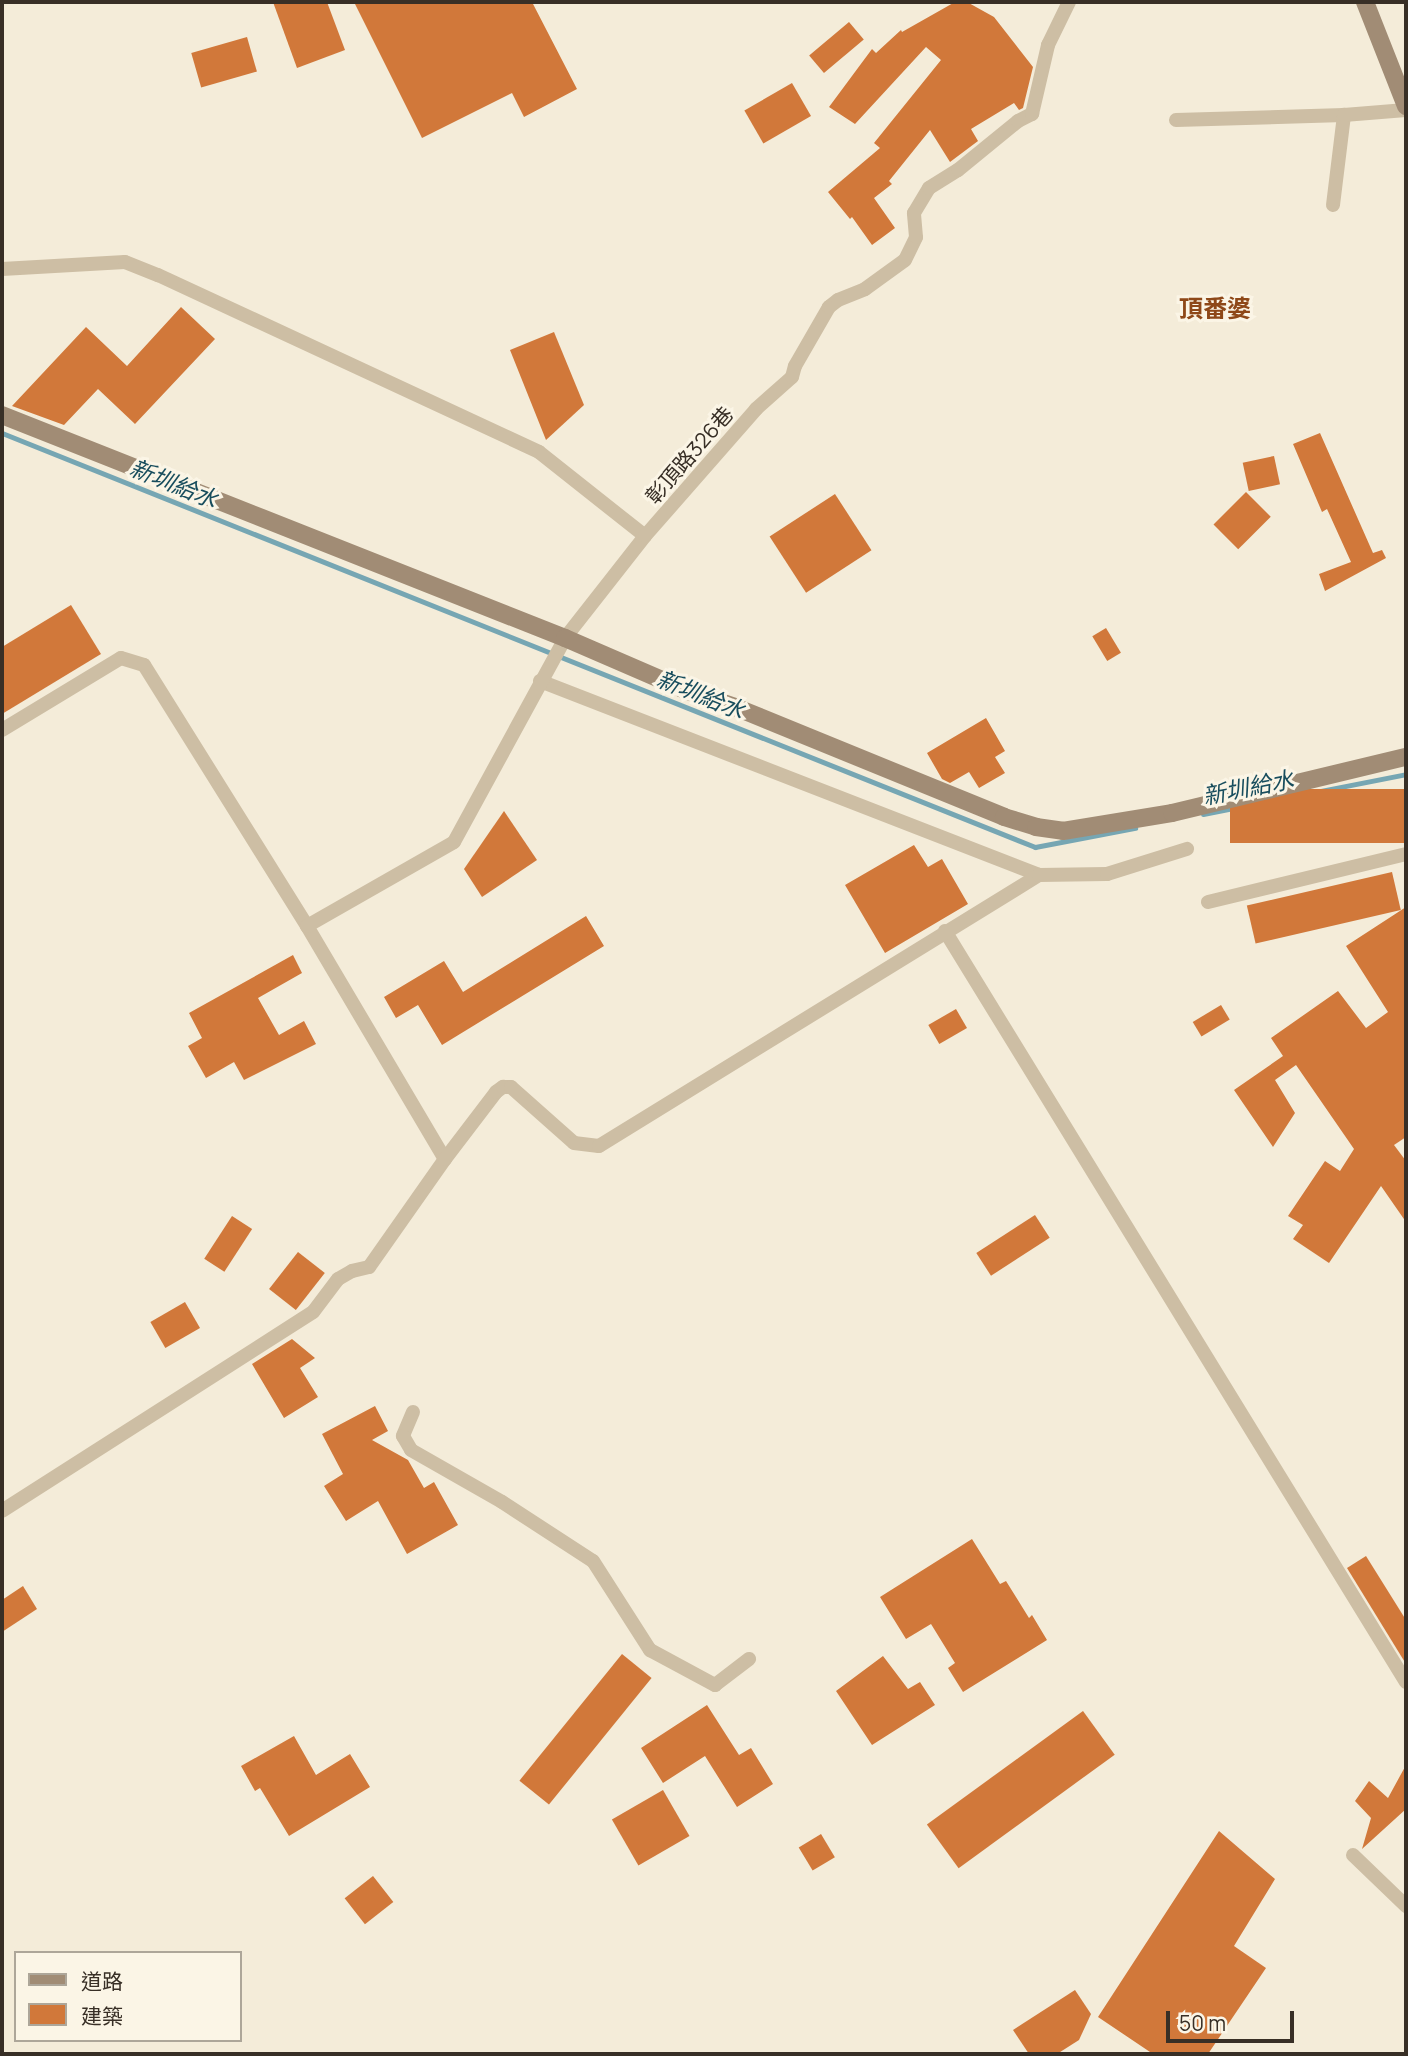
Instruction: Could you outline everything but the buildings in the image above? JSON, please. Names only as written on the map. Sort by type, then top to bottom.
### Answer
[{"type":"street","name":"彰頂路326巷","points":[[307,926],[454,842],[562,642],[645,536],[756,409],[792,377],[795,366],[829,307],[838,300],[865,289],[905,260],[916,237],[914,213],[929,188],[958,170],[1017,121],[1032,114],[1048,45],[1069,2]]},
{"type":"street","points":[[1176,120],[1344,115],[1406,108],[1365,2]]},
{"type":"street","points":[[1333,205],[1344,115]]},
{"type":"street","points":[[2,269],[125,262],[158,275],[540,452],[645,536]]},
{"type":"street","points":[[2,415],[562,642],[735,707],[1004,817],[1063,831],[1172,813],[1406,757]]},
{"type":"street","points":[[2,730],[121,658],[144,664],[307,926],[445,1159]]},
{"type":"street","points":[[540,681],[1039,875],[1107,874],[1187,849]]},
{"type":"street","points":[[1208,902],[1406,854]]},
{"type":"street","points":[[2,1511],[313,1312],[338,1279],[352,1271],[369,1267],[445,1159],[496,1092],[503,1087],[511,1087],[574,1143],[599,1146],[1039,875]]},
{"type":"street","points":[[945,931],[1406,1682]]},
{"type":"street","points":[[413,1412],[403,1436],[411,1450],[502,1502],[593,1560],[650,1650],[715,1685],[749,1659]]},
{"type":"street","points":[[1353,1854],[1406,1906]]},
{"type":"waterway","name":"新圳給水","points":[[2,433],[1035,847],[1135,828]]},
{"type":"waterway","name":"新圳給水","points":[[1203,814],[1406,774]]},
{"type":"district","name":"頂番婆","points":[[1215,308]]}]
